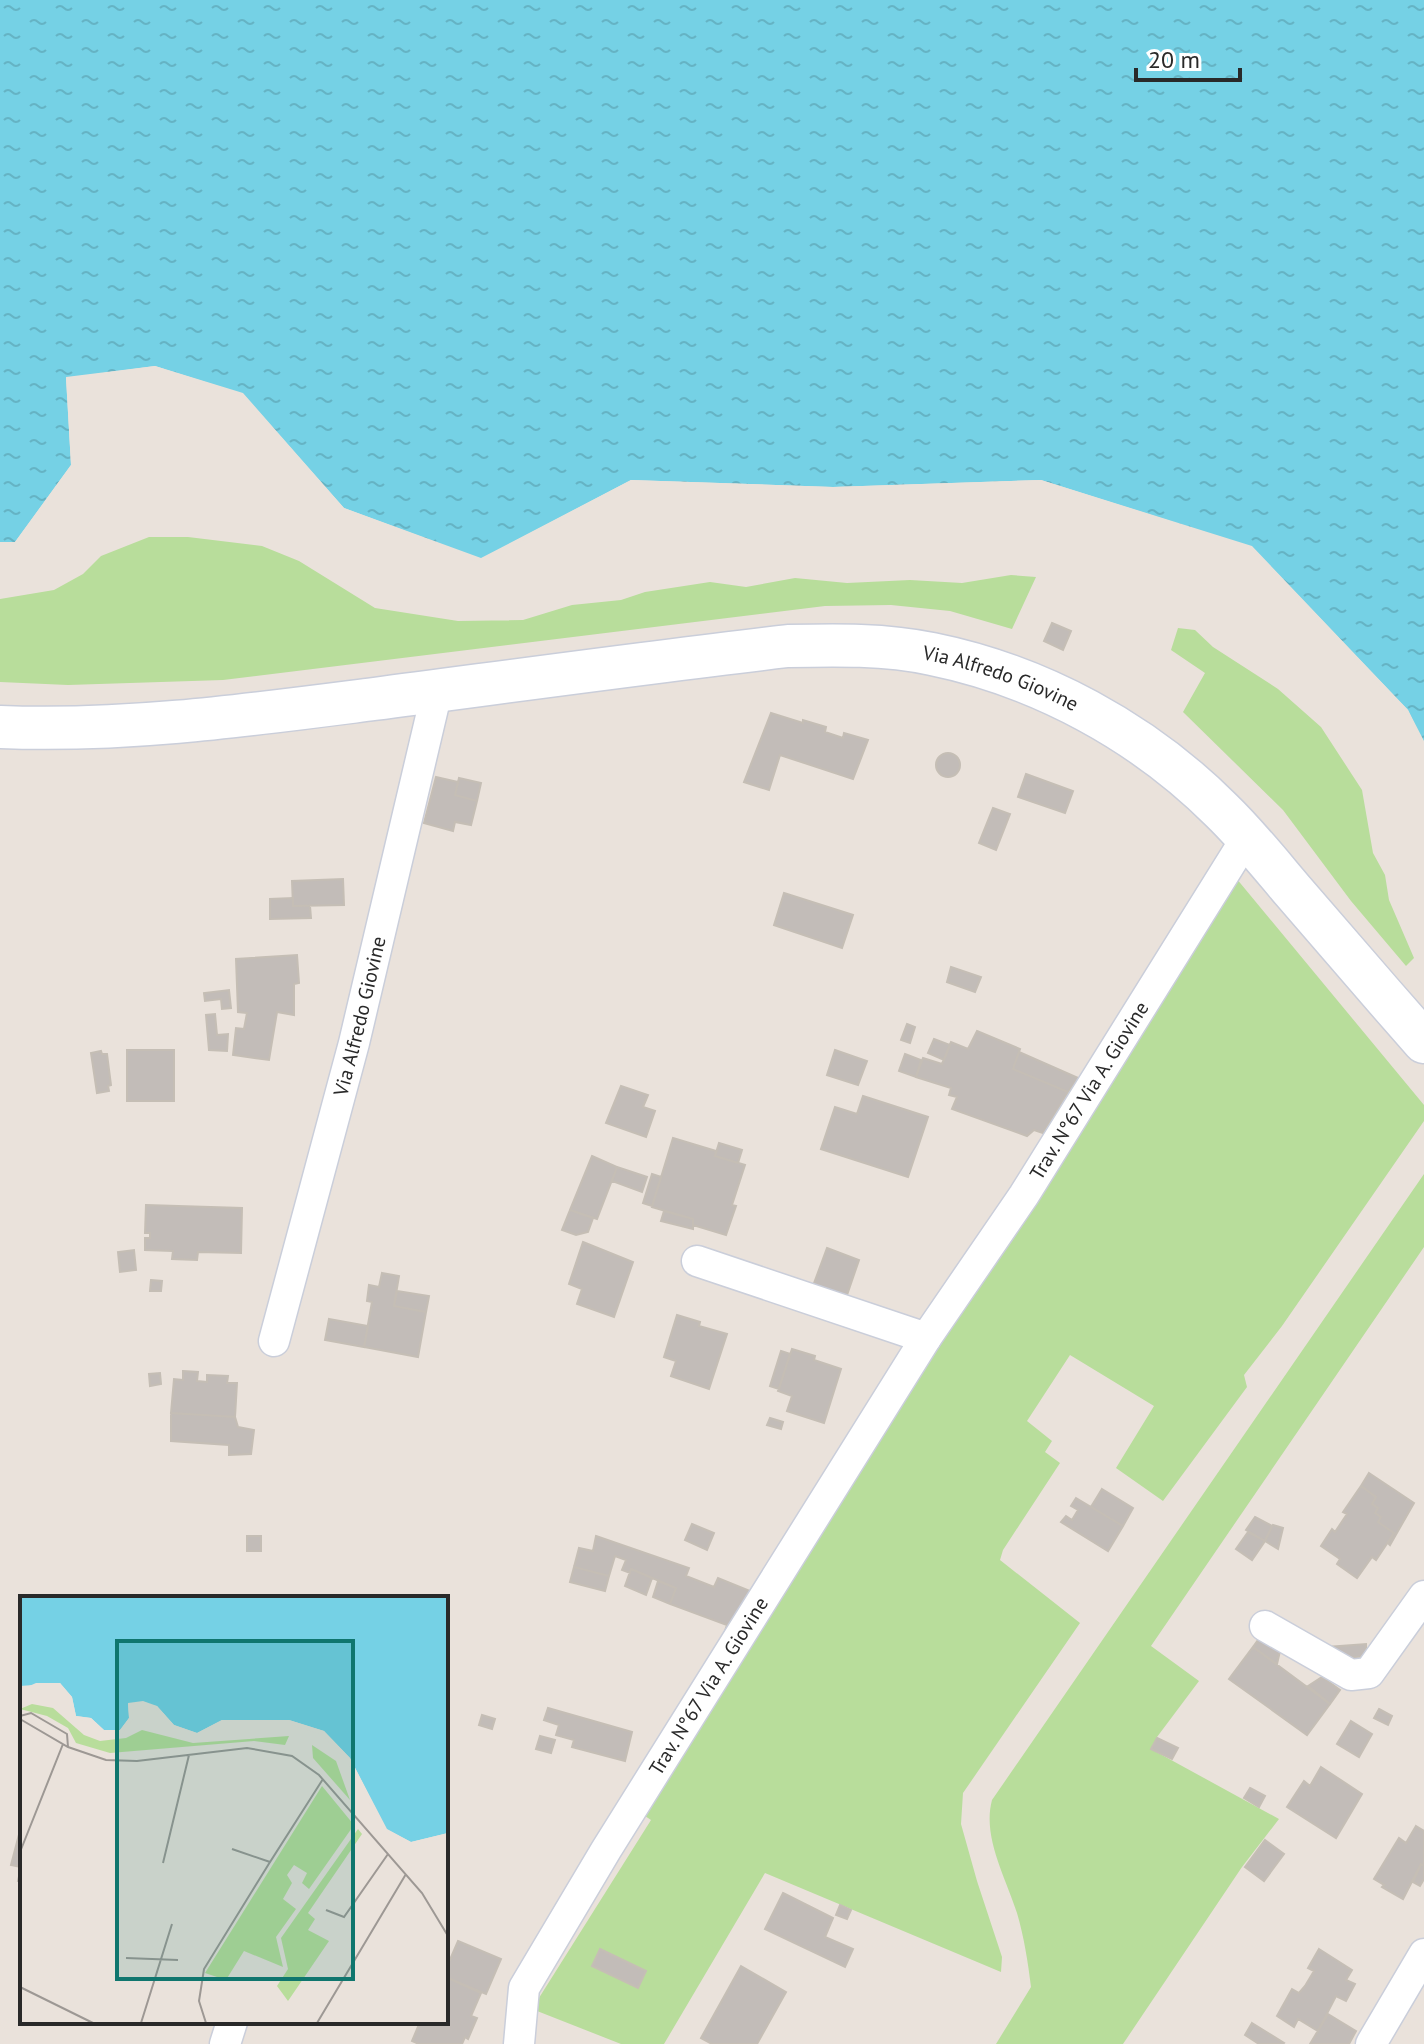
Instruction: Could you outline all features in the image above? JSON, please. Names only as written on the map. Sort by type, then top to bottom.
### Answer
[{"type":"main road","name":"Via Alfredo Giovine","points":[[0,727],[119,728],[247,716],[788,646],[848,645],[932,654],[982,667],[1058,694],[1160,757],[1221,809],[1247,837],[1424,1042]]},
{"type":"street","name":"Via Alfredo Giovine","points":[[274,1341],[354,1043],[437,691]]},
{"type":"street","name":"Trav. N°67 Via A. Giovine","points":[[519,2044],[524,1988],[606,1850],[926,1338],[1024,1195],[1247,837]]},
{"type":"street","points":[[697,1261],[926,1338]]},
{"type":"street","points":[[1265,1626],[1351,1675],[1369,1673],[1424,1596]]},
{"type":"street","points":[[1371,2044],[1424,1954]]},
{"type":"street","points":[[225,2044],[231,2024]]},
{"type":"green space","points":[[149,537],[188,537],[262,546],[299,561],[375,608],[458,621],[523,620],[572,605],[621,600],[645,592],[710,582],[746,587],[795,578],[847,583],[910,580],[962,583],[1011,575],[1036,577],[1012,629],[950,611],[891,605],[825,606],[223,680],[68,685],[0,682],[0,599],[54,590],[83,574],[101,556]]},
{"type":"green space","points":[[1178,628],[1195,630],[1213,647],[1278,689],[1321,727],[1362,790],[1373,853],[1385,875],[1389,900],[1414,958],[1406,966],[1351,901],[1283,810],[1183,712],[1205,673],[1171,650]]},
{"type":"green space","points":[[1236,878],[1424,1105],[1424,1121],[1282,1326],[1244,1375],[1247,1387],[1163,1501],[1116,1468],[1154,1406],[1070,1355],[1027,1421],[1052,1441],[1045,1452],[1060,1463],[1003,1550],[1000,1560],[1080,1623],[963,1793],[961,1824],[1002,1957],[1001,1972],[765,1873],[664,2044],[621,2044],[532,2009],[651,1820],[639,1812]]},
{"type":"green space","points":[[1424,1174],[1424,1247],[1151,1646],[1199,1681],[1151,1749],[1279,1819],[1242,1867],[1123,2044],[996,2044],[1031,1987],[1019,1922],[993,1843],[990,1828],[992,1800]]},
{"type":"water","points":[[0,0],[1424,0],[1424,741],[1408,710],[1252,547],[1041,480],[833,487],[631,480],[481,559],[344,508],[243,394],[155,366],[66,378],[71,465],[15,542],[0,542]]},
{"type":"pier","points":[[155,366],[243,393],[344,508],[481,558],[631,480],[833,487],[1041,480],[1252,546],[1408,710],[1424,745],[1405,713],[1249,550],[1040,484],[833,491],[632,484],[480,563],[342,511],[241,397],[154,371],[70,381],[75,466],[18,545],[0,546],[0,542],[15,542],[71,465],[66,377]]},
{"type":"building","points":[[1052,623],[1071,631],[1063,650],[1044,641]]},
{"type":"building","points":[[771,713],[826,727],[825,732],[843,738],[844,733],[868,740],[853,779],[780,755],[769,790],[744,782]]},
{"type":"building","points":[[948,753],[957,756],[960,765],[957,774],[948,777],[939,774],[936,765],[939,756]]},
{"type":"building","points":[[1026,774],[1073,791],[1065,813],[1018,797]]},
{"type":"building","points":[[436,777],[458,782],[455,795],[477,801],[471,825],[455,822],[453,831],[424,823]]},
{"type":"building","points":[[459,778],[481,783],[477,801],[455,795]]},
{"type":"building","points":[[993,808],[1010,814],[996,850],[979,843]]},
{"type":"building","points":[[343,879],[344,905],[293,906],[292,881]]},
{"type":"building","points":[[784,893],[853,915],[842,948],[774,925]]},
{"type":"building","points":[[293,898],[293,906],[310,906],[311,918],[270,919],[270,899]]},
{"type":"building","points":[[297,955],[299,983],[294,984],[294,1015],[277,1012],[269,1060],[233,1055],[236,1028],[244,1029],[247,1013],[238,1012],[236,959]]},
{"type":"building","points":[[951,967],[981,977],[975,992],[947,982]]},
{"type":"building","points":[[229,990],[231,1008],[222,1009],[221,999],[205,1001],[204,993]]},
{"type":"building","points":[[215,1014],[217,1035],[228,1034],[227,1051],[209,1050],[206,1015]]},
{"type":"building","points":[[907,1024],[915,1027],[910,1043],[901,1040]]},
{"type":"building","points":[[977,1031],[1020,1049],[1013,1069],[1068,1092],[1043,1133],[1034,1130],[1027,1136],[952,1109],[957,1097],[949,1095],[951,1088],[916,1077],[923,1058],[942,1064],[951,1042],[968,1049]]},
{"type":"building","points":[[934,1039],[950,1045],[944,1060],[928,1053]]},
{"type":"building","points":[[127,1050],[174,1050],[174,1101],[127,1101]]},
{"type":"building","points":[[835,1050],[867,1061],[858,1085],[827,1075]]},
{"type":"building","points":[[101,1051],[107,1054],[111,1085],[108,1086],[109,1091],[97,1093],[91,1053]]},
{"type":"building","points":[[1019,1052],[1078,1078],[1068,1092],[1013,1069]]},
{"type":"building","points":[[905,1054],[921,1060],[916,1077],[899,1071]]},
{"type":"building","points":[[621,1086],[648,1095],[643,1107],[655,1111],[646,1137],[606,1123]]},
{"type":"building","points":[[863,1096],[928,1117],[908,1177],[821,1149],[835,1107],[857,1114]]},
{"type":"building","points":[[673,1138],[716,1151],[715,1156],[745,1165],[726,1235],[693,1225],[693,1219],[652,1207]]},
{"type":"building","points":[[719,1143],[742,1150],[738,1163],[715,1156]]},
{"type":"building","points":[[592,1156],[617,1167],[597,1219],[570,1210]]},
{"type":"building","points":[[617,1167],[647,1177],[642,1192],[612,1181]]},
{"type":"building","points":[[652,1174],[661,1177],[652,1206],[643,1203]]},
{"type":"building","points":[[146,1205],[242,1208],[241,1253],[198,1252],[197,1260],[172,1259],[173,1251],[145,1250],[145,1238],[150,1238],[150,1233],[145,1233]]},
{"type":"building","points":[[570,1210],[593,1218],[588,1232],[576,1235],[562,1230]]},
{"type":"building","points":[[664,1211],[693,1219],[693,1229],[661,1221]]},
{"type":"building","points":[[583,1242],[633,1262],[614,1317],[577,1304],[582,1289],[569,1284]]},
{"type":"building","points":[[827,1248],[859,1260],[846,1298],[813,1286]]},
{"type":"building","points":[[134,1250],[136,1270],[120,1272],[118,1252]]},
{"type":"building","points":[[382,1273],[399,1276],[394,1306],[426,1312],[418,1357],[364,1347],[372,1302],[367,1301],[369,1285],[379,1287]]},
{"type":"building","points":[[151,1280],[162,1281],[161,1291],[150,1291]]},
{"type":"building","points":[[397,1291],[429,1296],[426,1312],[394,1306]]},
{"type":"building","points":[[677,1315],[700,1322],[699,1326],[727,1334],[709,1389],[671,1376],[676,1361],[664,1357]]},
{"type":"building","points":[[329,1319],[368,1326],[364,1347],[325,1340]]},
{"type":"building","points":[[792,1349],[841,1369],[824,1423],[787,1411],[792,1396],[778,1391]]},
{"type":"building","points":[[781,1351],[790,1354],[779,1389],[770,1386]]},
{"type":"building","points":[[183,1371],[198,1372],[197,1381],[207,1382],[207,1375],[228,1376],[227,1383],[237,1383],[235,1417],[171,1413],[174,1379],[183,1380]]},
{"type":"building","points":[[160,1373],[161,1384],[150,1386],[149,1374]]},
{"type":"building","points":[[171,1413],[235,1417],[238,1427],[254,1430],[251,1454],[229,1455],[229,1445],[171,1441]]},
{"type":"building","points":[[770,1418],[783,1422],[781,1429],[767,1425]]},
{"type":"building","points":[[1369,1473],[1414,1503],[1390,1545],[1388,1543],[1394,1533],[1378,1522],[1381,1517],[1375,1513],[1378,1508],[1372,1504],[1376,1497],[1361,1486]]},
{"type":"building","points":[[1361,1486],[1376,1497],[1372,1504],[1378,1508],[1375,1513],[1381,1517],[1378,1522],[1394,1533],[1376,1560],[1372,1557],[1357,1578],[1337,1564],[1340,1559],[1321,1546],[1347,1514],[1343,1512]]},
{"type":"building","points":[[1102,1489],[1133,1508],[1123,1526],[1091,1507]]},
{"type":"building","points":[[1076,1498],[1123,1526],[1108,1551],[1061,1522],[1066,1516],[1072,1520],[1078,1510],[1071,1506]]},
{"type":"building","points":[[1255,1517],[1272,1526],[1265,1541],[1246,1530]]},
{"type":"building","points":[[692,1524],[714,1533],[707,1550],[685,1540]]},
{"type":"building","points":[[1273,1525],[1283,1528],[1278,1549],[1265,1541]]},
{"type":"building","points":[[1248,1532],[1265,1541],[1252,1560],[1236,1549]]},
{"type":"building","points":[[247,1536],[261,1536],[261,1551],[247,1551]]},
{"type":"building","points":[[596,1536],[689,1568],[686,1576],[714,1587],[718,1578],[750,1591],[732,1633],[725,1631],[727,1625],[670,1604],[676,1588],[631,1569],[630,1573],[622,1570],[626,1560],[615,1556],[609,1576],[574,1567],[579,1548],[593,1551]]},
{"type":"building","points":[[574,1567],[609,1576],[605,1591],[570,1582]]},
{"type":"building","points":[[631,1569],[652,1578],[646,1595],[625,1586]]},
{"type":"building","points":[[658,1581],[676,1588],[670,1604],[653,1597]]},
{"type":"building","points":[[1263,1633],[1281,1647],[1277,1664],[1253,1647]]},
{"type":"building","points":[[1366,1644],[1366,1656],[1328,1660],[1327,1647]]},
{"type":"building","points":[[1253,1647],[1330,1704],[1307,1735],[1229,1679]]},
{"type":"building","points":[[1322,1677],[1340,1690],[1330,1704],[1308,1686]]},
{"type":"building","points":[[548,1708],[632,1732],[625,1761],[572,1747],[574,1740],[556,1735],[559,1725],[544,1720]]},
{"type":"building","points":[[1379,1709],[1392,1716],[1388,1725],[1374,1718]]},
{"type":"building","points":[[482,1715],[495,1719],[492,1729],[479,1725]]},
{"type":"building","points":[[1351,1721],[1372,1734],[1359,1757],[1337,1744]]},
{"type":"building","points":[[540,1736],[555,1740],[551,1753],[536,1749]]},
{"type":"building","points":[[1157,1738],[1178,1748],[1172,1759],[1151,1749]]},
{"type":"building","points":[[1321,1767],[1362,1794],[1336,1838],[1287,1807],[1304,1781],[1310,1786]]},
{"type":"building","points":[[1250,1788],[1265,1796],[1259,1807],[1244,1798]]},
{"type":"building","points":[[1416,1826],[1424,1831],[1424,1866],[1421,1864],[1403,1899],[1374,1879],[1399,1838],[1406,1843]]},
{"type":"building","points":[[20,1831],[20,1867],[11,1865]]},
{"type":"building","points":[[1265,1840],[1284,1854],[1264,1881],[1245,1867]]},
{"type":"building","points":[[1421,1864],[1424,1866],[1424,1879],[1420,1886],[1413,1882]]},
{"type":"building","points":[[783,1893],[833,1918],[825,1937],[853,1949],[845,1967],[765,1929]]},
{"type":"building","points":[[840,1905],[851,1910],[847,1919],[836,1915]]},
{"type":"building","points":[[458,1941],[501,1959],[486,1994],[448,1978],[449,1962]]},
{"type":"building","points":[[600,1949],[646,1971],[638,1988],[592,1966]]},
{"type":"building","points":[[1319,1949],[1352,1970],[1346,1980],[1355,1984],[1346,2001],[1336,1996],[1318,2031],[1298,2019],[1294,2027],[1277,2016],[1292,1989],[1299,1993],[1305,1986],[1314,1971],[1308,1968]]},
{"type":"building","points":[[741,1966],[786,1992],[757,2044],[712,2044],[701,2038]]},
{"type":"building","points":[[448,1978],[481,1993],[471,2016],[477,2018],[468,2039],[465,2037],[462,2044],[419,2044],[412,2041],[419,2024],[448,2024]]},
{"type":"building","points":[[1328,2014],[1356,2031],[1349,2044],[1310,2044]]},
{"type":"building","points":[[1252,2023],[1284,2043],[1259,2044],[1245,2035]]}]
